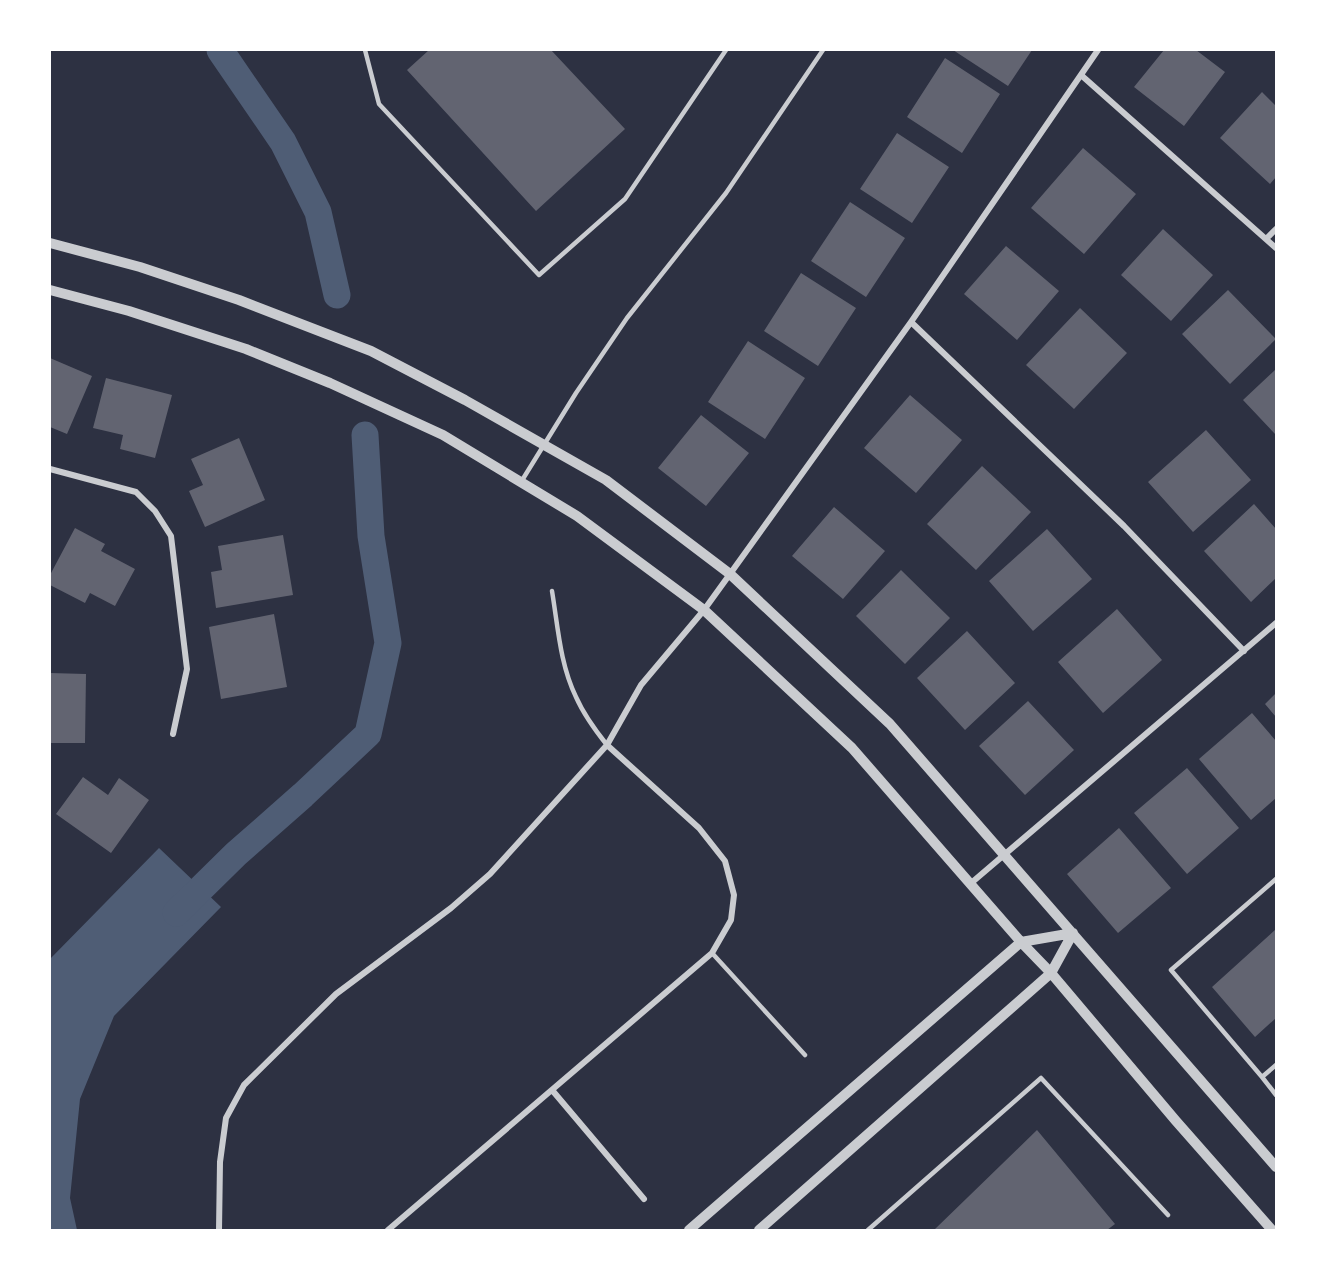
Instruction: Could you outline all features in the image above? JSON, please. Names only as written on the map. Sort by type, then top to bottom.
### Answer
[{"type":"street","points":[[219,1230],[220,1162],[226,1118],[244,1085],[336,994],[450,908],[490,874],[607,745],[641,685],[704,610],[730,574],[911,322],[1098,50]]},
{"type":"street","points":[[1081,75],[1276,248]]},
{"type":"street","points":[[1267,238],[1276,229]]},
{"type":"street","points":[[50,243],[140,267],[239,300],[371,351],[606,480],[730,574],[890,723],[1276,1164]]},
{"type":"street","points":[[50,290],[129,311],[246,349],[330,383],[444,435],[577,516],[704,610],[852,748],[1272,1230]]},
{"type":"street","points":[[911,322],[1124,526],[1244,651]]},
{"type":"street","points":[[50,469],[136,492],[155,511],[171,536],[187,669],[173,734]]},
{"type":"street","points":[[970,884],[1276,623]]},
{"type":"street","points":[[388,1230],[712,953],[731,920],[734,895],[724,861],[699,828],[607,745]]},
{"type":"street","points":[[689,1230],[1021,942],[1073,933]]},
{"type":"street","points":[[759,1230],[1051,974],[1073,933]]},
{"type":"street","points":[[552,1090],[644,1199]]},
{"type":"lane","points":[[365,50],[379,104],[539,275],[625,199],[726,50]]},
{"type":"lane","points":[[521,482],[576,393],[627,318],[726,193],[823,50]]},
{"type":"lane","points":[[552,591],[567,674],[580,706],[607,745]]},
{"type":"lane","points":[[1276,879],[1171,970],[1276,1095]]},
{"type":"lane","points":[[712,953],[805,1054]]},
{"type":"lane","points":[[1262,1077],[1276,1065]]},
{"type":"lane","points":[[868,1230],[1041,1078],[1168,1215]]},
{"type":"water","points":[[159,848],[221,907],[114,1016],[80,1099],[70,1198],[77,1230],[50,1230],[50,959]]},
{"type":"building","points":[[429,50],[551,50],[625,129],[536,211],[407,70]]},
{"type":"building","points":[[953,50],[1032,50],[1008,86]]},
{"type":"building","points":[[1164,50],[1196,50],[1225,72],[1184,126],[1134,87]]},
{"type":"building","points":[[945,58],[1000,94],[962,153],[907,117]]},
{"type":"building","points":[[1262,92],[1276,106],[1276,177],[1270,184],[1220,138]]},
{"type":"building","points":[[897,133],[949,167],[912,223],[860,189]]},
{"type":"building","points":[[1083,148],[1136,194],[1084,254],[1031,208]]},
{"type":"building","points":[[850,202],[905,238],[866,297],[811,261]]},
{"type":"building","points":[[1163,229],[1213,275],[1171,321],[1121,275]]},
{"type":"building","points":[[1006,246],[1059,291],[1017,340],[964,294]]},
{"type":"building","points":[[801,273],[856,308],[818,366],[764,331]]},
{"type":"building","points":[[1228,290],[1276,339],[1230,384],[1182,334]]},
{"type":"building","points":[[1080,308],[1127,353],[1074,409],[1026,365]]},
{"type":"building","points":[[748,341],[805,378],[765,439],[708,402]]},
{"type":"building","points":[[50,358],[92,376],[67,434],[50,427]]},
{"type":"building","points":[[1276,369],[1276,435],[1243,400]]},
{"type":"building","points":[[106,378],[172,395],[155,458],[120,449],[123,435],[93,428]]},
{"type":"building","points":[[910,395],[962,440],[916,493],[864,448]]},
{"type":"building","points":[[701,415],[749,453],[706,506],[658,468]]},
{"type":"building","points":[[1206,430],[1251,480],[1193,532],[1148,482]]},
{"type":"building","points":[[239,438],[265,500],[205,527],[189,491],[203,485],[191,459]]},
{"type":"building","points":[[982,466],[1031,512],[976,570],[927,524]]},
{"type":"building","points":[[1254,504],[1276,529],[1276,578],[1251,602],[1204,551]]},
{"type":"building","points":[[834,507],[885,551],[843,599],[792,556]]},
{"type":"building","points":[[75,528],[105,544],[101,551],[135,569],[115,606],[90,593],[85,603],[50,585],[50,575]]},
{"type":"building","points":[[1047,529],[1092,579],[1033,631],[989,581]]},
{"type":"building","points":[[283,535],[293,595],[216,608],[211,572],[222,570],[218,546]]},
{"type":"building","points":[[901,570],[950,618],[905,664],[856,616]]},
{"type":"building","points":[[1117,609],[1162,660],[1103,713],[1058,662]]},
{"type":"building","points":[[274,614],[287,687],[221,699],[209,627]]},
{"type":"building","points":[[967,631],[1015,683],[965,730],[917,678]]},
{"type":"building","points":[[50,673],[86,674],[85,743],[50,743]]},
{"type":"building","points":[[1276,693],[1276,717],[1265,704]]},
{"type":"building","points":[[1028,701],[1074,750],[1025,795],[979,746]]},
{"type":"building","points":[[1252,713],[1276,741],[1276,798],[1251,820],[1199,759]]},
{"type":"building","points":[[1187,768],[1239,828],[1187,874],[1134,813]]},
{"type":"building","points":[[83,777],[108,795],[119,778],[149,800],[111,853],[56,814]]},
{"type":"building","points":[[1119,828],[1171,888],[1118,933],[1067,874]]},
{"type":"building","points":[[1276,929],[1276,1018],[1255,1037],[1212,987]]},
{"type":"building","points":[[1037,1130],[1115,1224],[1107,1230],[934,1230]]},
{"type":"waterway","points":[[220,50],[283,142],[318,212],[337,295]]},
{"type":"waterway","points":[[176,913],[236,854],[368,734],[388,643],[371,536],[365,435]]}]
